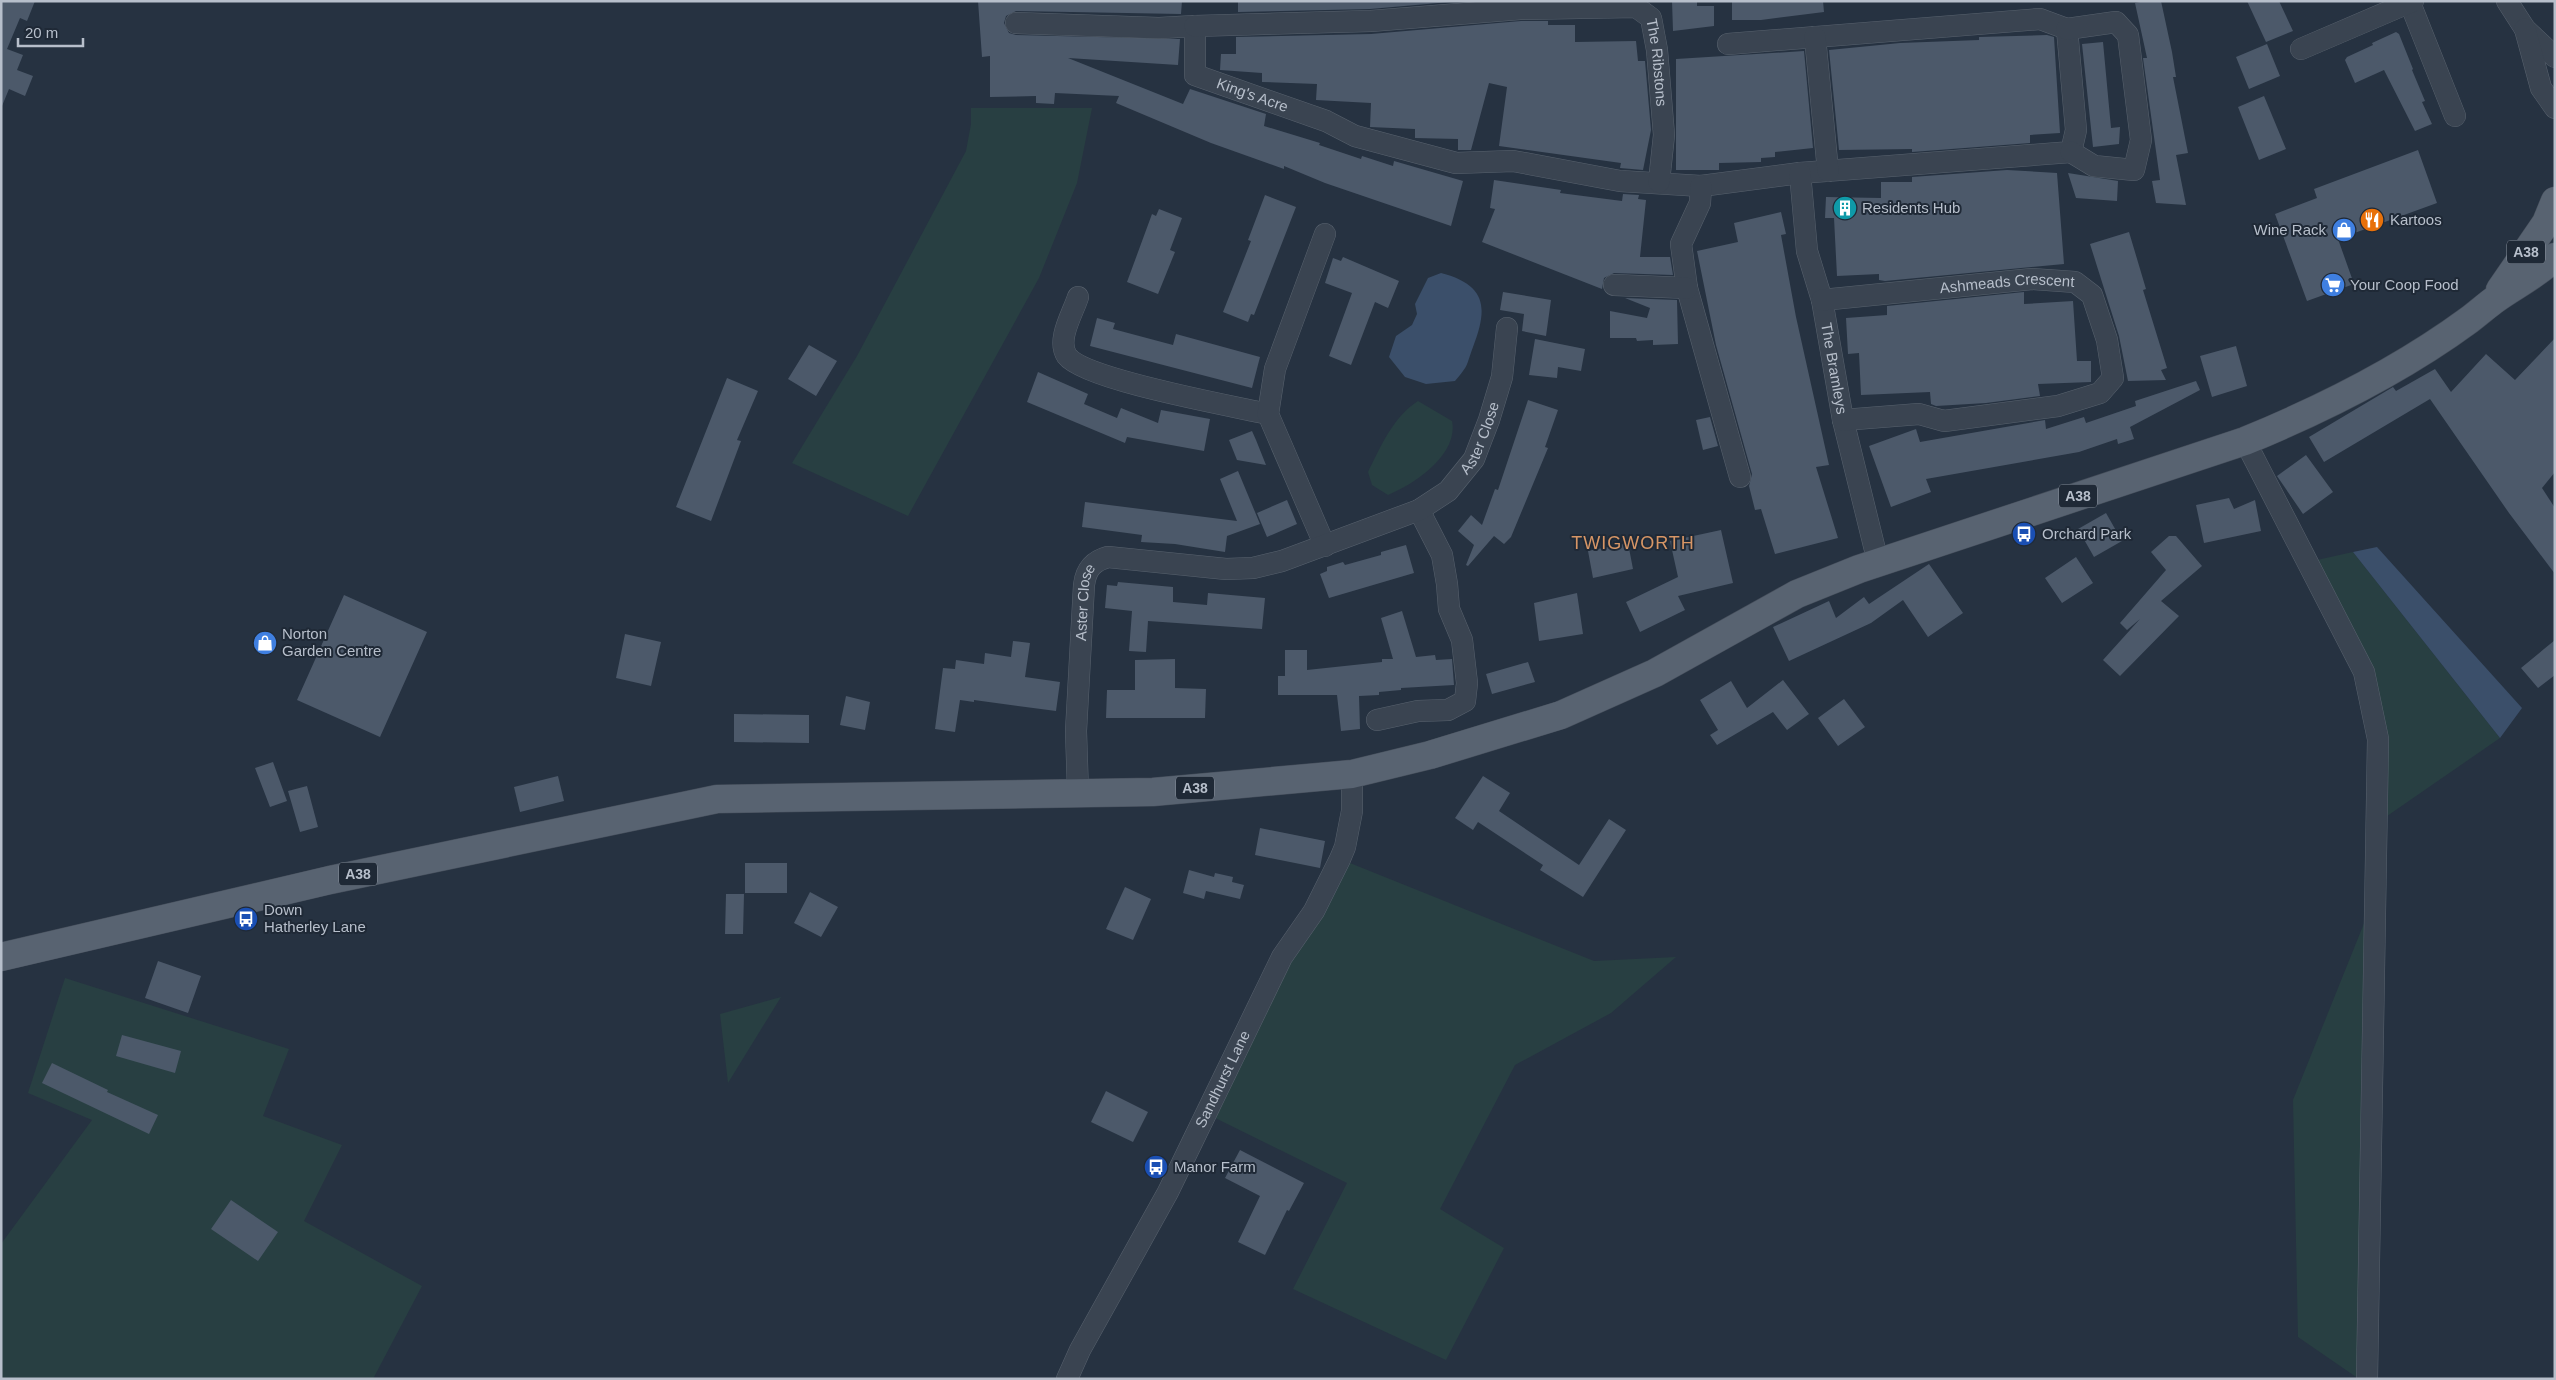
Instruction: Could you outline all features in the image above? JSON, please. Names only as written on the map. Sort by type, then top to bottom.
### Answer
[{"type":"main road","name":"A38","points":[[2492,301],[2546,223],[2555,201]]},
{"type":"main road","name":"A38","points":[[1,957],[330,880],[718,799],[1153,792],[1352,774],[1430,755],[1561,715],[1655,672],[1797,594],[1878,562],[2245,440],[2326,405],[2379,376],[2468,320],[2492,301],[2546,266],[2555,257]]},
{"type":"street","points":[[2507,1],[2525,29],[2555,57]]},
{"type":"street","points":[[2301,49],[2411,2],[2455,116]]},
{"type":"street","name":"The Ribstons","points":[[1194,26],[1371,21],[1520,9],[1636,7],[1651,18],[1657,50],[1664,135],[1659,182]]},
{"type":"street","points":[[1659,182],[1701,186],[1800,173],[2071,152],[2094,166],[2134,170],[2141,140],[2128,35],[2116,22],[2067,29],[2040,19],[1728,44]]},
{"type":"street","points":[[1016,23],[1159,28],[1194,26]]},
{"type":"street","name":"King's Acre","points":[[1194,26],[1195,75],[1326,121],[1355,136],[1456,163],[1513,161],[1620,181],[1659,182]]},
{"type":"street","points":[[2067,29],[2076,130],[2071,152]]},
{"type":"street","points":[[2525,29],[2541,88],[2555,108]]},
{"type":"street","points":[[1815,37],[1828,171]]},
{"type":"street","name":"The Bramleys","points":[[1800,173],[1807,251],[1822,300],[1843,420],[1878,562]]},
{"type":"street","points":[[1701,186],[1700,203],[1681,244],[1687,288],[1740,477]]},
{"type":"street","points":[[1325,234],[1275,369],[1268,414],[1325,546]]},
{"type":"street","name":"Ashmeads Crescent","points":[[1822,300],[2032,279],[2075,282],[2092,295],[2106,340],[2113,378],[2100,393],[2058,406],[1944,421],[1919,414],[1843,420]]},
{"type":"street","points":[[1614,285],[1687,288]]},
{"type":"street","points":[[1078,297],[1065,332],[1064,344],[1067,355],[1078,365],[1123,380],[1268,414]]},
{"type":"street","name":"Aster Close","points":[[1078,792],[1076,731],[1083,604],[1086,575],[1091,565],[1098,559],[1108,556],[1226,569],[1253,568],[1282,561],[1325,546],[1419,510],[1448,491],[1474,460],[1502,377],[1502,338]]},
{"type":"street","points":[[2245,440],[2364,672],[2378,739],[2367,1379]]},
{"type":"street","points":[[1377,720],[1418,711],[1448,710],[1465,701],[1467,683],[1462,640],[1449,609],[1448,584],[1442,555],[1419,510]]},
{"type":"street","name":"Sandhurst Lane","points":[[1067,1379],[1080,1350],[1168,1192],[1282,957],[1314,911],[1340,859],[1345,847],[1352,811],[1352,774]]},
{"type":"green space","points":[[971,108],[1092,108],[1077,183],[1039,278],[908,516],[792,463],[857,356],[966,151],[971,124]]},
{"type":"green space","points":[[1418,401],[1452,421],[1449,445],[1433,466],[1410,483],[1388,495],[1372,485],[1368,472],[1383,442],[1401,415]]},
{"type":"green space","points":[[2353,552],[2500,738],[2377,823],[2364,672],[2308,562]]},
{"type":"green space","points":[[1340,859],[1594,961],[1676,957],[1611,1013],[1515,1065],[1440,1209],[1504,1248],[1446,1360],[1293,1289],[1347,1183],[1207,1114]]},
{"type":"green space","points":[[2375,896],[2359,1379],[2298,1337],[2293,1100]]},
{"type":"green space","points":[[65,978],[289,1049],[263,1116],[342,1145],[304,1221],[422,1286],[373,1379],[1,1379],[1,1244],[92,1120],[28,1093]]},
{"type":"green space","points":[[781,997],[728,1083],[720,1014]]},
{"type":"water","points":[[1441,273],[1468,284],[1475,291],[1480,300],[1482,310],[1481,321],[1463,372],[1455,381],[1426,384],[1405,377],[1389,357],[1396,336],[1412,325],[1417,314],[1415,304],[1428,278]]},
{"type":"water","points":[[2377,547],[2522,708],[2500,738],[2353,552]]},
{"type":"building","points":[[1,1],[35,1],[27,21],[20,18],[7,49],[23,55],[17,70],[33,76],[25,96],[9,89],[2,106]]},
{"type":"building","points":[[978,1],[1182,1],[1181,14],[1016,11],[1006,16],[1004,23],[1009,33],[1016,35],[1180,39],[1178,65],[1068,58],[1183,104],[1190,89],[1266,114],[1264,126],[1320,143],[1319,145],[1361,159],[1362,156],[1393,166],[1394,161],[1463,181],[1451,226],[1325,183],[1284,166],[1284,169],[1211,143],[1116,103],[1119,96],[1055,93],[1054,104],[1036,103],[1036,96],[990,97],[990,56],[982,57]]},
{"type":"building","points":[[1238,1],[1461,1],[1370,9],[1238,12]]},
{"type":"building","points":[[1672,1],[1697,1],[1697,6],[1714,6],[1714,26],[1673,31]]},
{"type":"building","points":[[1732,1],[1823,1],[1824,12],[1761,20],[1732,20]]},
{"type":"building","points":[[2161,1],[2172,52],[2176,77],[2173,77],[2188,153],[2176,155],[2186,205],[2156,203],[2152,181],[2160,180],[2143,58],[2147,58],[2135,3]]},
{"type":"building","points":[[2247,1],[2279,1],[2293,31],[2266,42]]},
{"type":"building","points":[[1521,21],[1548,21],[1548,25],[1575,25],[1575,42],[1636,41],[1638,61],[1645,61],[1651,130],[1643,170],[1620,168],[1621,163],[1499,146],[1507,87],[1489,83],[1471,150],[1458,150],[1458,139],[1415,138],[1415,129],[1370,127],[1371,103],[1316,100],[1317,84],[1262,82],[1262,73],[1220,70],[1221,54],[1236,54],[1236,37],[1371,34]]},
{"type":"building","points":[[2396,32],[2399,34],[2413,69],[2425,101],[2422,102],[2432,124],[2415,131],[2384,70],[2355,83],[2345,60],[2347,57],[2373,45],[2372,43]]},
{"type":"building","points":[[2047,35],[2054,37],[2060,133],[2030,135],[2030,143],[1912,152],[1912,149],[1839,150],[1829,50],[1900,43],[1979,40],[1979,37]]},
{"type":"building","points":[[2103,42],[2111,128],[2120,127],[2119,144],[2093,147],[2082,44]]},
{"type":"building","points":[[2267,44],[2280,76],[2249,89],[2236,57]]},
{"type":"building","points":[[1804,51],[1813,148],[1775,152],[1775,157],[1761,158],[1761,162],[1719,163],[1719,170],[1676,170],[1676,59]]},
{"type":"building","points":[[2264,96],[2286,149],[2259,160],[2238,107]]},
{"type":"building","points":[[2418,150],[2437,203],[2338,239],[2354,284],[2307,301],[2275,214],[2317,198],[2314,189]]},
{"type":"building","points":[[2007,170],[2057,173],[2064,264],[1885,281],[1879,280],[1879,274],[1837,276],[1834,218],[1825,218],[1826,197],[1881,198],[1881,182],[1912,182],[1912,177]]},
{"type":"building","points":[[2068,173],[2118,181],[2117,201],[2076,198]]},
{"type":"building","points":[[1494,180],[1561,190],[1560,193],[1622,201],[1623,194],[1639,195],[1638,199],[1646,200],[1640,257],[1670,257],[1673,275],[1614,273],[1604,278],[1602,289],[1482,242],[1495,209],[1490,208]]},
{"type":"building","points":[[1265,195],[1296,207],[1254,315],[1251,314],[1248,322],[1223,312],[1251,241],[1248,240]]},
{"type":"building","points":[[1159,209],[1182,218],[1170,250],[1175,252],[1158,294],[1127,282],[1152,214],[1156,216]]},
{"type":"building","points":[[1781,212],[1786,234],[1781,235],[1796,317],[1829,465],[1816,467],[1838,538],[1775,554],[1761,509],[1755,510],[1749,486],[1752,474],[1716,345],[1697,251],[1738,242],[1734,223]]},
{"type":"building","points":[[2129,232],[2146,289],[2143,290],[2167,368],[2161,370],[2166,380],[2128,381],[2119,336],[2090,244]]},
{"type":"building","points":[[1343,257],[1399,281],[1388,308],[1375,302],[1351,365],[1329,356],[1352,293],[1325,283],[1333,258],[1341,261]]},
{"type":"building","points":[[1503,292],[1551,300],[1546,336],[1522,331],[1524,314],[1500,310]]},
{"type":"building","points":[[2024,292],[2024,304],[2073,301],[2077,361],[2091,361],[2091,382],[2038,384],[2040,396],[1986,403],[1936,406],[1931,404],[1930,392],[1861,395],[1859,353],[1848,354],[1846,318],[1887,315],[1887,306]]},
{"type":"building","points":[[1625,298],[1677,300],[1678,344],[1653,345],[1653,340],[1637,341],[1636,338],[1610,338],[1610,311],[1647,318],[1650,308]]},
{"type":"building","points":[[1097,318],[1115,323],[1113,329],[1173,345],[1176,334],[1260,357],[1252,388],[1090,346]]},
{"type":"building","points":[[2555,338],[2555,472],[2542,488],[2555,508],[2555,574],[2509,513],[2430,399],[2324,462],[2309,437],[2393,387],[2396,391],[2435,369],[2451,392],[2486,354],[2515,380]]},
{"type":"building","points":[[1535,339],[1585,349],[1581,371],[1558,367],[1557,378],[1529,375]]},
{"type":"building","points":[[809,345],[837,361],[816,396],[788,379]]},
{"type":"building","points":[[2236,346],[2247,386],[2212,397],[2200,356]]},
{"type":"building","points":[[1038,372],[1088,394],[1084,404],[1117,418],[1121,408],[1158,423],[1161,410],[1210,419],[1204,451],[1127,437],[1125,443],[1027,402]]},
{"type":"building","points":[[727,378],[758,391],[737,440],[741,441],[711,521],[676,507]]},
{"type":"building","points":[[2196,381],[2200,390],[2130,427],[2134,439],[2118,444],[2117,439],[2079,452],[1926,479],[1931,492],[1891,507],[1869,446],[1916,429],[1920,442],[2045,420],[2046,429],[2084,417],[2086,423],[2136,406],[2135,401]]},
{"type":"building","points":[[1528,400],[1558,410],[1545,447],[1548,448],[1511,537],[1504,544],[1494,536],[1468,566],[1466,565],[1474,545],[1458,531],[1471,515],[1482,525],[1495,489],[1498,490]]},
{"type":"building","points":[[1710,417],[1718,446],[1703,450],[1696,420]]},
{"type":"building","points":[[1252,431],[1266,465],[1237,460],[1229,440]]},
{"type":"building","points":[[2306,455],[2333,492],[2303,514],[2277,476]]},
{"type":"building","points":[[1238,471],[1260,524],[1227,536],[1225,552],[1175,544],[1141,542],[1142,535],[1082,527],[1085,502],[1237,521],[1220,479]]},
{"type":"building","points":[[2229,498],[2234,509],[2255,500],[2261,531],[2204,543],[2196,505]]},
{"type":"building","points":[[1287,500],[1297,524],[1267,537],[1257,513]]},
{"type":"building","points":[[2106,513],[2122,541],[2094,557],[2078,529]]},
{"type":"building","points":[[1721,530],[1733,583],[1678,596],[1685,610],[1640,632],[1626,602],[1678,577],[1670,541]]},
{"type":"building","points":[[2169,536],[2176,536],[2202,566],[2161,601],[2179,616],[2120,676],[2103,660],[2140,619],[2127,630],[2120,623],[2166,570],[2151,552]]},
{"type":"building","points":[[1628,543],[1633,569],[1593,578],[1588,551]]},
{"type":"building","points":[[1406,545],[1414,573],[1329,598],[1320,574],[1327,571],[1327,567],[1343,562],[1345,565],[1381,555],[1381,552]]},
{"type":"building","points":[[2076,557],[2093,583],[2062,603],[2045,578]]},
{"type":"building","points":[[1929,564],[1963,613],[1928,637],[1903,600],[1871,623],[1789,661],[1773,627],[1829,601],[1836,618],[1864,597],[1869,604]]},
{"type":"building","points":[[1118,582],[1173,587],[1173,602],[1207,605],[1208,593],[1265,598],[1262,629],[1148,621],[1146,652],[1129,651],[1132,611],[1105,608],[1107,585],[1117,586]]},
{"type":"building","points":[[1577,593],[1583,634],[1539,641],[1534,603]]},
{"type":"building","points":[[344,595],[427,632],[380,737],[297,700]]},
{"type":"building","points":[[1402,611],[1416,657],[1435,655],[1436,660],[1452,659],[1454,685],[1401,688],[1401,690],[1379,692],[1379,695],[1359,696],[1360,729],[1341,731],[1337,695],[1278,695],[1278,676],[1285,676],[1285,650],[1307,650],[1307,670],[1382,662],[1382,659],[1393,659],[1381,618]]},
{"type":"building","points":[[625,634],[661,642],[651,686],[616,678]]},
{"type":"building","points":[[2555,640],[2555,675],[2538,688],[2521,668]]},
{"type":"building","points":[[1013,641],[1030,643],[1025,677],[1060,682],[1056,711],[974,700],[974,702],[960,700],[955,732],[935,729],[943,668],[955,669],[956,660],[984,664],[985,653],[1011,657]]},
{"type":"building","points":[[1175,659],[1175,688],[1206,689],[1205,718],[1106,718],[1107,690],[1135,690],[1135,660]]},
{"type":"building","points":[[1528,662],[1535,682],[1492,694],[1486,674]]},
{"type":"building","points":[[1783,680],[1809,714],[1787,730],[1773,712],[1717,745],[1710,735],[1718,730],[1700,700],[1731,681],[1747,708]]},
{"type":"building","points":[[846,696],[870,702],[865,730],[840,725]]},
{"type":"building","points":[[1844,699],[1865,727],[1838,746],[1818,718]]},
{"type":"building","points":[[734,714],[809,715],[809,743],[734,742]]},
{"type":"building","points":[[273,762],[287,801],[270,807],[255,768]]},
{"type":"building","points":[[558,776],[564,801],[520,812],[514,787]]},
{"type":"building","points":[[1483,776],[1510,793],[1499,811],[1579,865],[1609,819],[1626,830],[1583,897],[1540,870],[1543,865],[1478,822],[1473,830],[1455,818]]},
{"type":"building","points":[[307,786],[318,827],[300,832],[288,791]]},
{"type":"building","points":[[1260,828],[1325,841],[1320,868],[1255,855]]},
{"type":"building","points":[[745,863],[787,863],[787,893],[745,893]]},
{"type":"building","points":[[1189,870],[1214,877],[1215,873],[1233,877],[1232,882],[1244,885],[1240,899],[1206,891],[1204,899],[1183,893]]},
{"type":"building","points":[[1125,887],[1151,899],[1133,940],[1106,929]]},
{"type":"building","points":[[810,892],[838,907],[821,937],[794,923]]},
{"type":"building","points":[[726,894],[744,894],[743,934],[725,934]]},
{"type":"building","points":[[158,961],[201,976],[188,1013],[145,998]]},
{"type":"building","points":[[122,1035],[181,1051],[175,1073],[116,1056]]},
{"type":"building","points":[[52,1063],[108,1090],[107,1092],[158,1115],[149,1134],[42,1083]]},
{"type":"building","points":[[1106,1091],[1148,1112],[1133,1142],[1091,1122]]},
{"type":"building","points":[[1240,1150],[1304,1183],[1289,1211],[1287,1210],[1265,1255],[1238,1242],[1260,1196],[1225,1178]]},
{"type":"building","points":[[231,1200],[278,1232],[258,1261],[211,1229]]},
{"type":"place","name":"Residents Hub","points":[[1845,208]]},
{"type":"place","name":"Kartoos","points":[[2372,220]]},
{"type":"place","name":"Wine Rack","points":[[2344,230]]},
{"type":"place","name":"Your Coop Food","points":[[2333,285]]},
{"type":"place","name":"Orchard Park","points":[[2024,534]]},
{"type":"place","name":"Norton Garden Centre","points":[[265,643]]},
{"type":"place","name":"Down Hatherley Lane","points":[[246,919]]},
{"type":"place","name":"Manor Farm","points":[[1156,1167]]},
{"type":"district","name":"TWIGWORTH","points":[[1633,543]]}]
